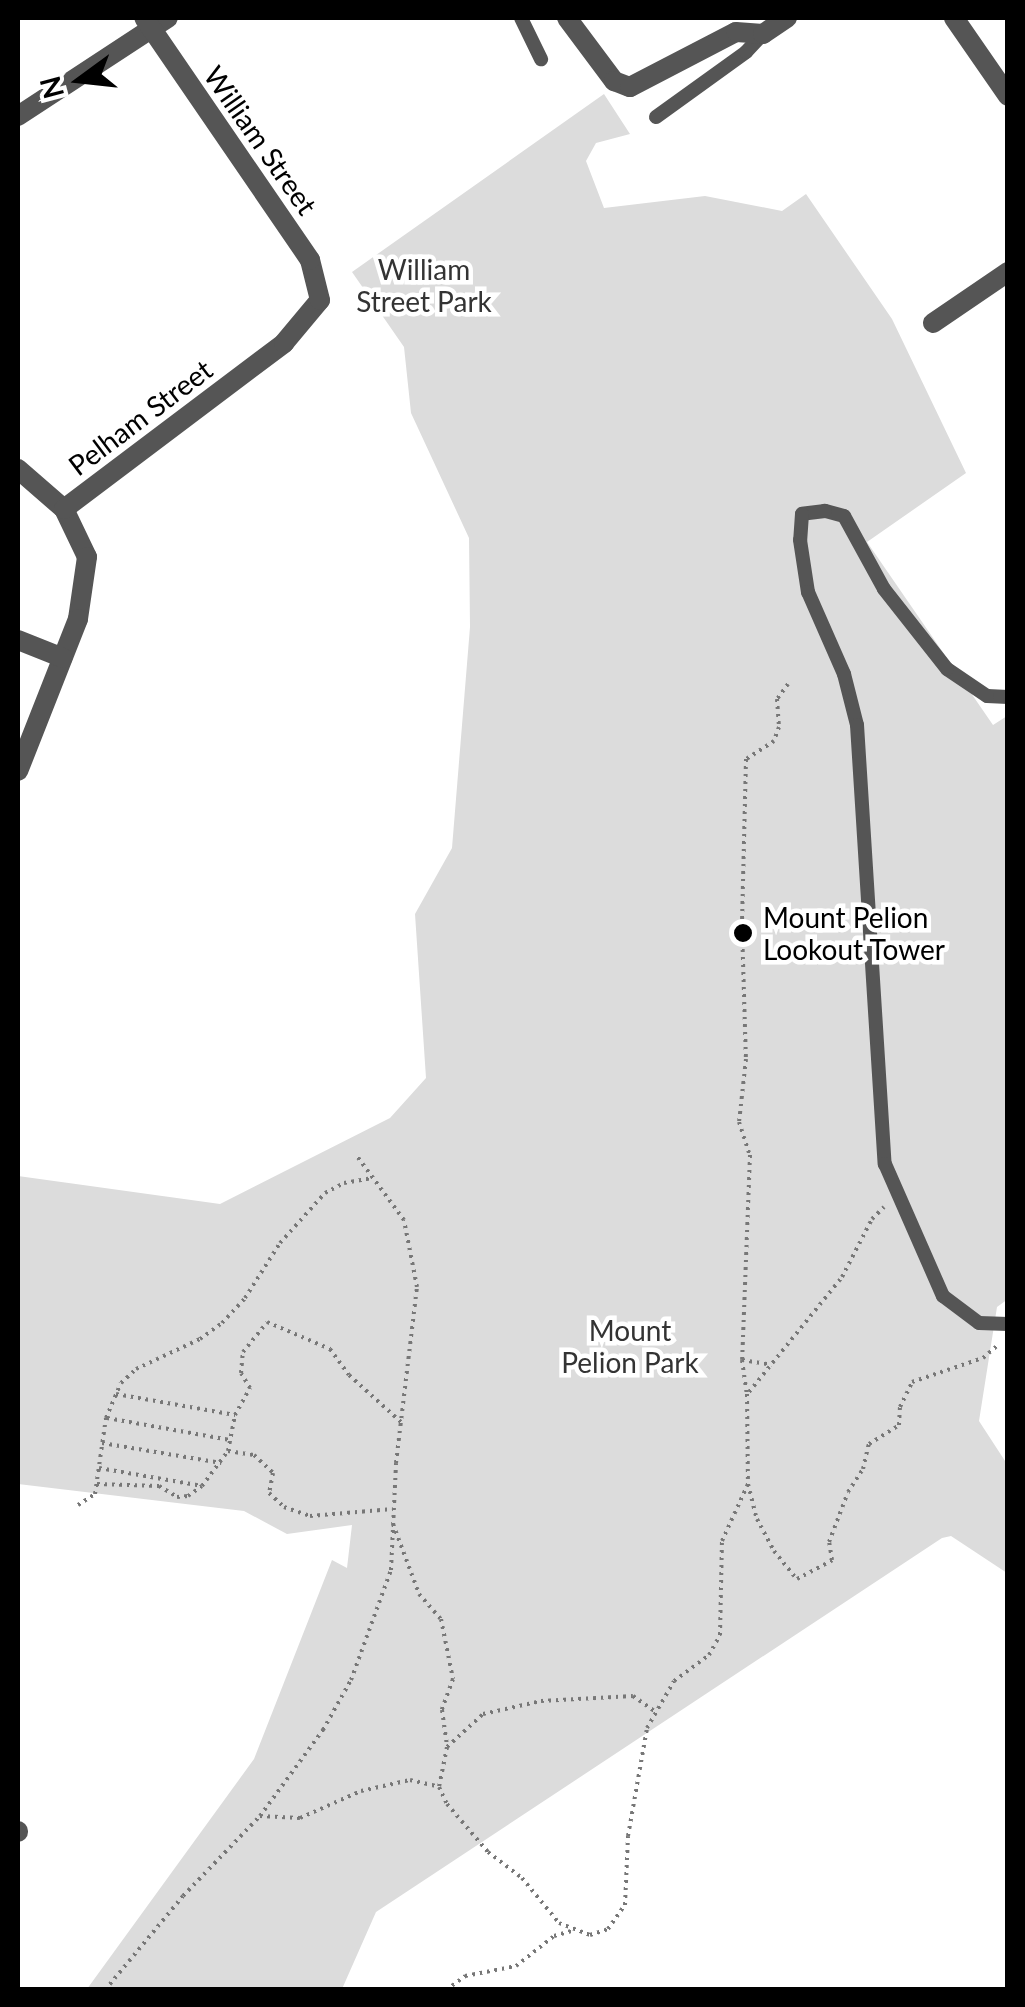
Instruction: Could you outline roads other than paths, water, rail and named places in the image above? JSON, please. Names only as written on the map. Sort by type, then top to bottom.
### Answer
[{"type":"street","points":[[567,18],[614,81],[630,87],[736,32],[763,34],[787,18]]},
{"type":"street","points":[[954,18],[1008,96]]},
{"type":"street","points":[[18,116],[154,21]]},
{"type":"street","name":"William Street","points":[[154,21],[310,260],[320,300]]},
{"type":"street","points":[[933,323],[1008,272]]},
{"type":"street","name":"Pelham Street","points":[[18,771],[78,619],[87,557],[64,509],[284,344],[320,300]]},
{"type":"street","points":[[18,469],[64,509]]},
{"type":"street","points":[[18,640],[63,658]]},
{"type":"lane","points":[[521,18],[541,59]]},
{"type":"lane","points":[[656,117],[746,52],[763,34]]},
{"type":"lane","points":[[1002,1324],[979,1323],[943,1296],[885,1164],[857,725],[844,674],[808,592],[800,540],[802,514],[825,511],[844,516],[884,588],[947,669],[987,696],[1008,698]]},
{"type":"place","name":"Mount Pelion Lookout Tower","points":[[743,933]]},
{"type":"park label","name":"William Street Park","points":[[424,285]]},
{"type":"park label","name":"Mount Pelion Park","points":[[630,1346]]}]
